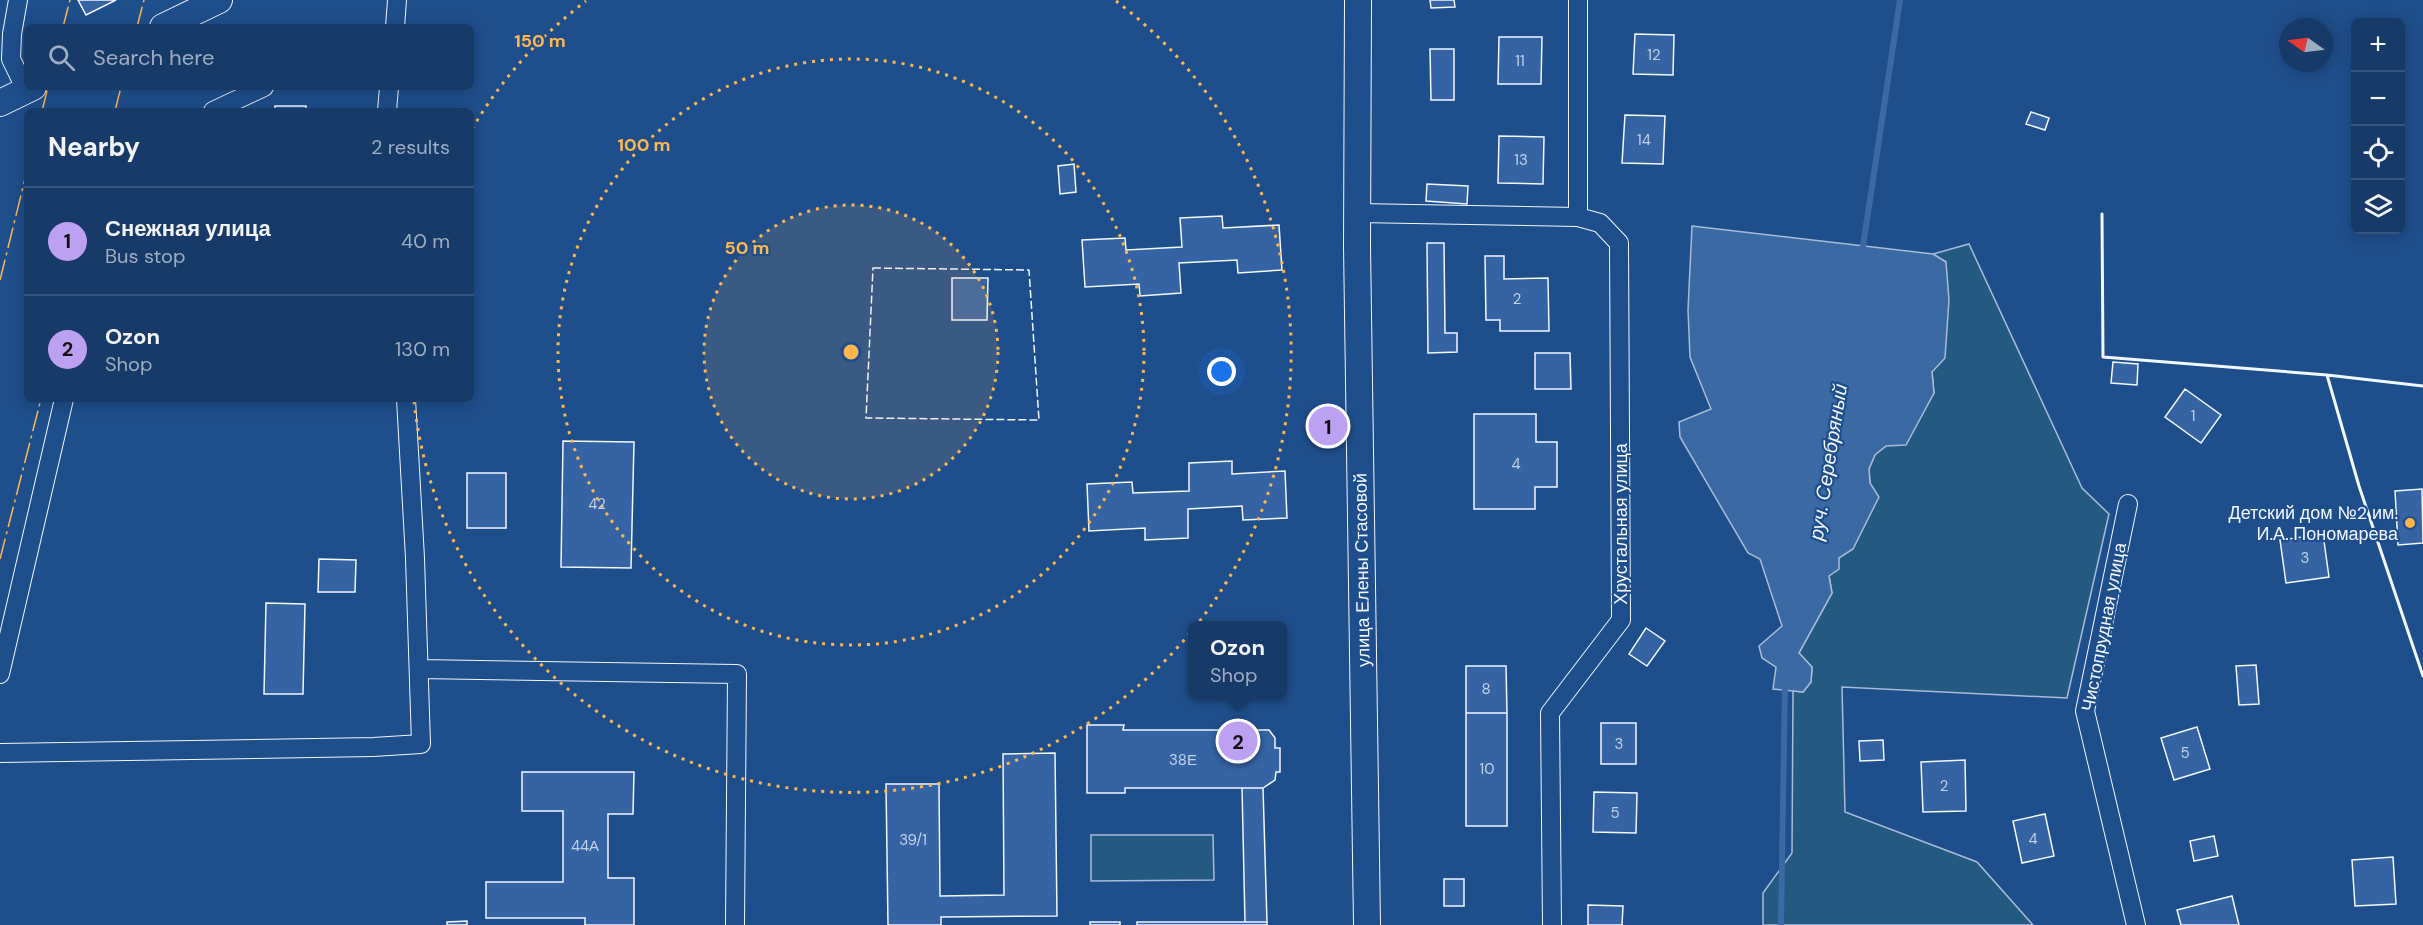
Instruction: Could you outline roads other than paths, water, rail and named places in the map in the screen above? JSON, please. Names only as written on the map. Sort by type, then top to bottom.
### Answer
[{"type":"main road","points":[[169,24],[219,0]]},
{"type":"main road","name":"улица Елены Стасовой","points":[[1358,0],[1357,213],[1367,925]]},
{"type":"main road","points":[[0,102],[26,90]]},
{"type":"street","points":[[18,0],[12,34],[11,59],[24,79]]},
{"type":"street","points":[[395,24],[397,0]]},
{"type":"street","points":[[1357,213],[1578,217],[1578,0]]},
{"type":"street","points":[[219,108],[258,90]]},
{"type":"street","points":[[387,108],[389,90]]},
{"type":"street","name":"Хрустальная улица","points":[[1552,925],[1550,713],[1622,620],[1619,243],[1600,223],[1578,217]]},
{"type":"street","points":[[0,674],[63,402]]},
{"type":"street","points":[[0,753],[373,747],[421,744],[406,402]]},
{"type":"street","name":"Чистопрудная улица","points":[[2128,504],[2085,711],[2136,925]]},
{"type":"street","points":[[419,669],[737,674],[735,925]]},
{"type":"water","points":[[1692,226],[1933,254],[1946,262],[1949,300],[1945,358],[1932,372],[1934,393],[1906,445],[1886,446],[1875,455],[1869,469],[1870,483],[1879,497],[1853,549],[1839,558],[1839,569],[1829,576],[1832,593],[1799,653],[1812,667],[1811,682],[1803,692],[1773,689],[1776,667],[1762,658],[1759,646],[1782,626],[1760,559],[1748,553],[1680,437],[1679,422],[1711,409],[1690,357],[1688,310]]},
{"type":"waterway","name":"руч. Серебряный","points":[[1862,253],[1900,0]]},
{"type":"waterway","name":"руч. Серебряный","points":[[1781,925],[1785,683]]},
{"type":"place","name":"Снежная улица","points":[[1328,426]]},
{"type":"place","name":"Детский дом №2 им. И.А. Пономарева","points":[[2410,523]]},
{"type":"place","name":"Ozon","points":[[1238,741]]}]
